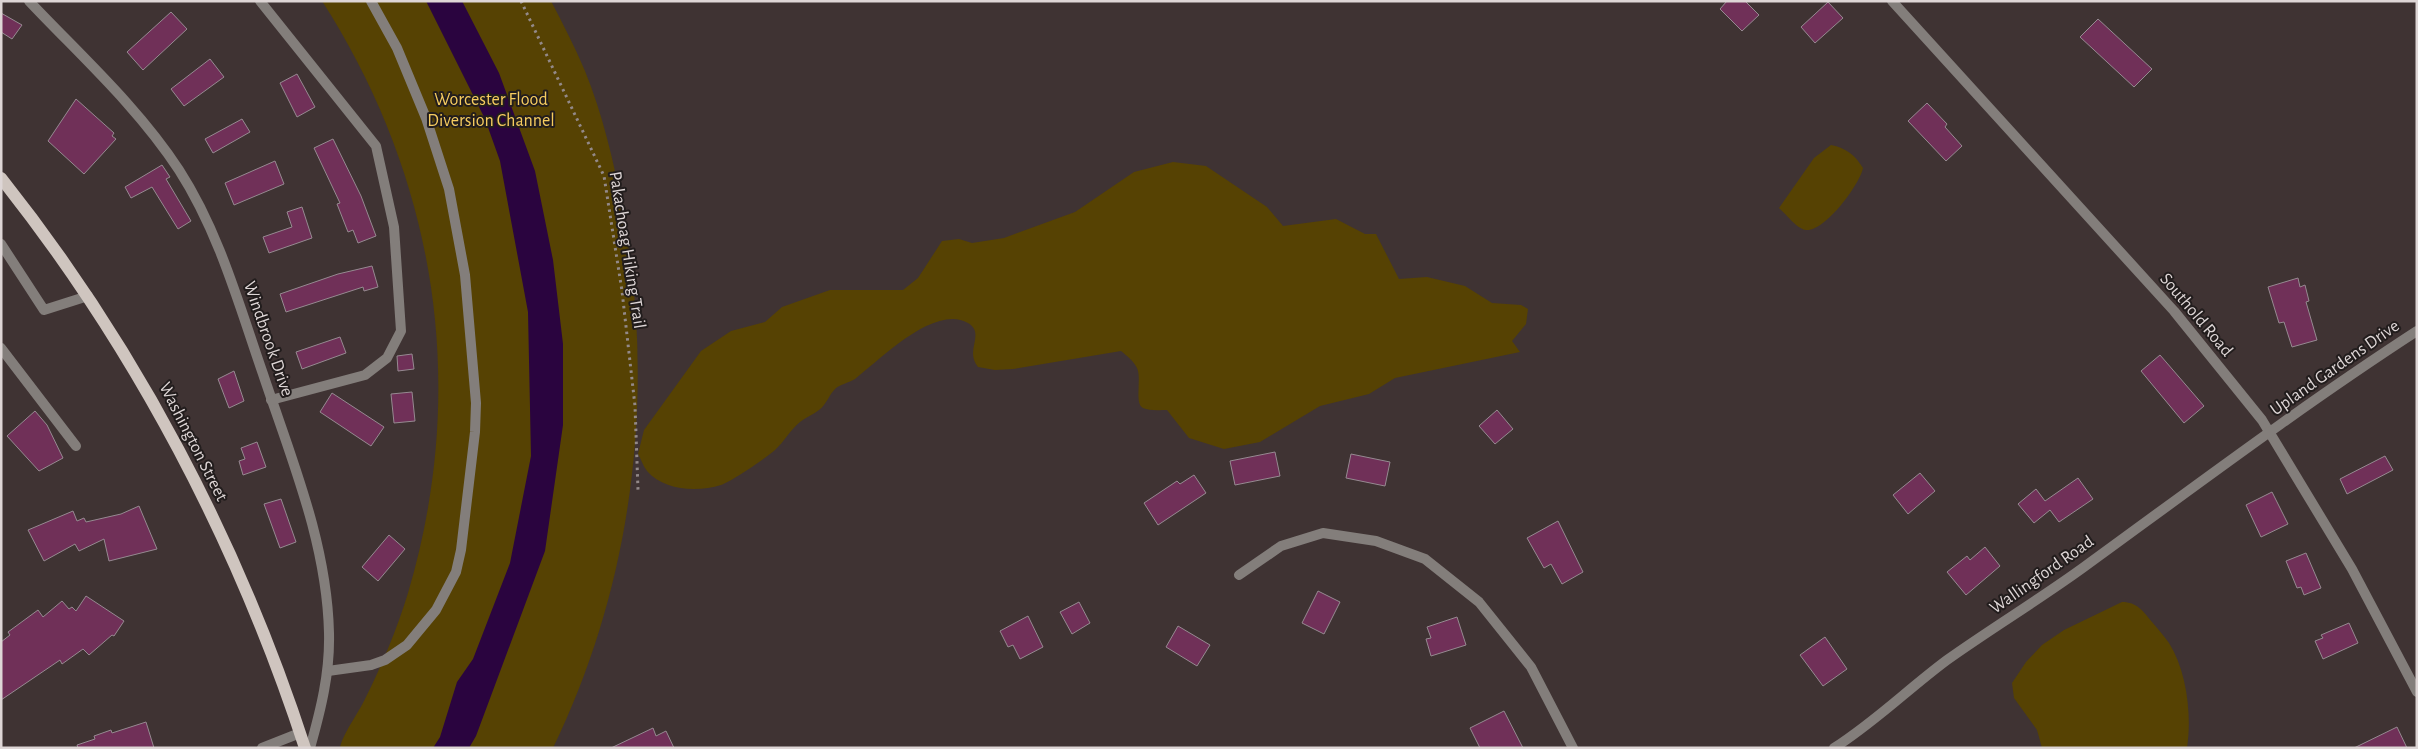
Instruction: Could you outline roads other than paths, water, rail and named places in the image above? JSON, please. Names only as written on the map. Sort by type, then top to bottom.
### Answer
[{"type":"main road","name":"Washington Street","points":[[3,183],[88,296],[145,387],[197,485],[254,610],[305,748]]},
{"type":"street","name":"Windbrook Drive","points":[[28,1],[140,119],[167,153],[190,188],[224,261],[310,514],[328,606],[328,671],[322,706],[310,748]]},
{"type":"street","points":[[260,1],[376,146],[394,227],[401,331],[387,358],[365,375],[272,400]]},
{"type":"street","points":[[328,671],[371,665],[385,660],[407,645],[436,610],[456,572],[461,550],[475,441],[476,403],[465,275],[449,189],[426,118],[397,48],[371,1]]},
{"type":"street","name":"Southold Road","points":[[1892,1],[2174,311],[2271,432],[2305,494],[2352,569],[2417,692]]},
{"type":"street","points":[[1,244],[44,310],[88,296]]},
{"type":"street","name":"Upland Gardens Drive","points":[[2271,432],[2353,372],[2417,331]]},
{"type":"street","points":[[1,348],[76,446]]},
{"type":"street","name":"Wallingford Road","points":[[1834,748],[1862,730],[1946,661],[2083,568],[2230,458],[2271,432]]},
{"type":"street","points":[[1239,575],[1281,546],[1323,533],[1376,541],[1425,558],[1479,602],[1531,667],[1573,748]]},
{"type":"street","points":[[262,748],[300,733]]},
{"type":"park label","name":"Worcester Flood Diversion Channel","points":[[491,110]]}]
